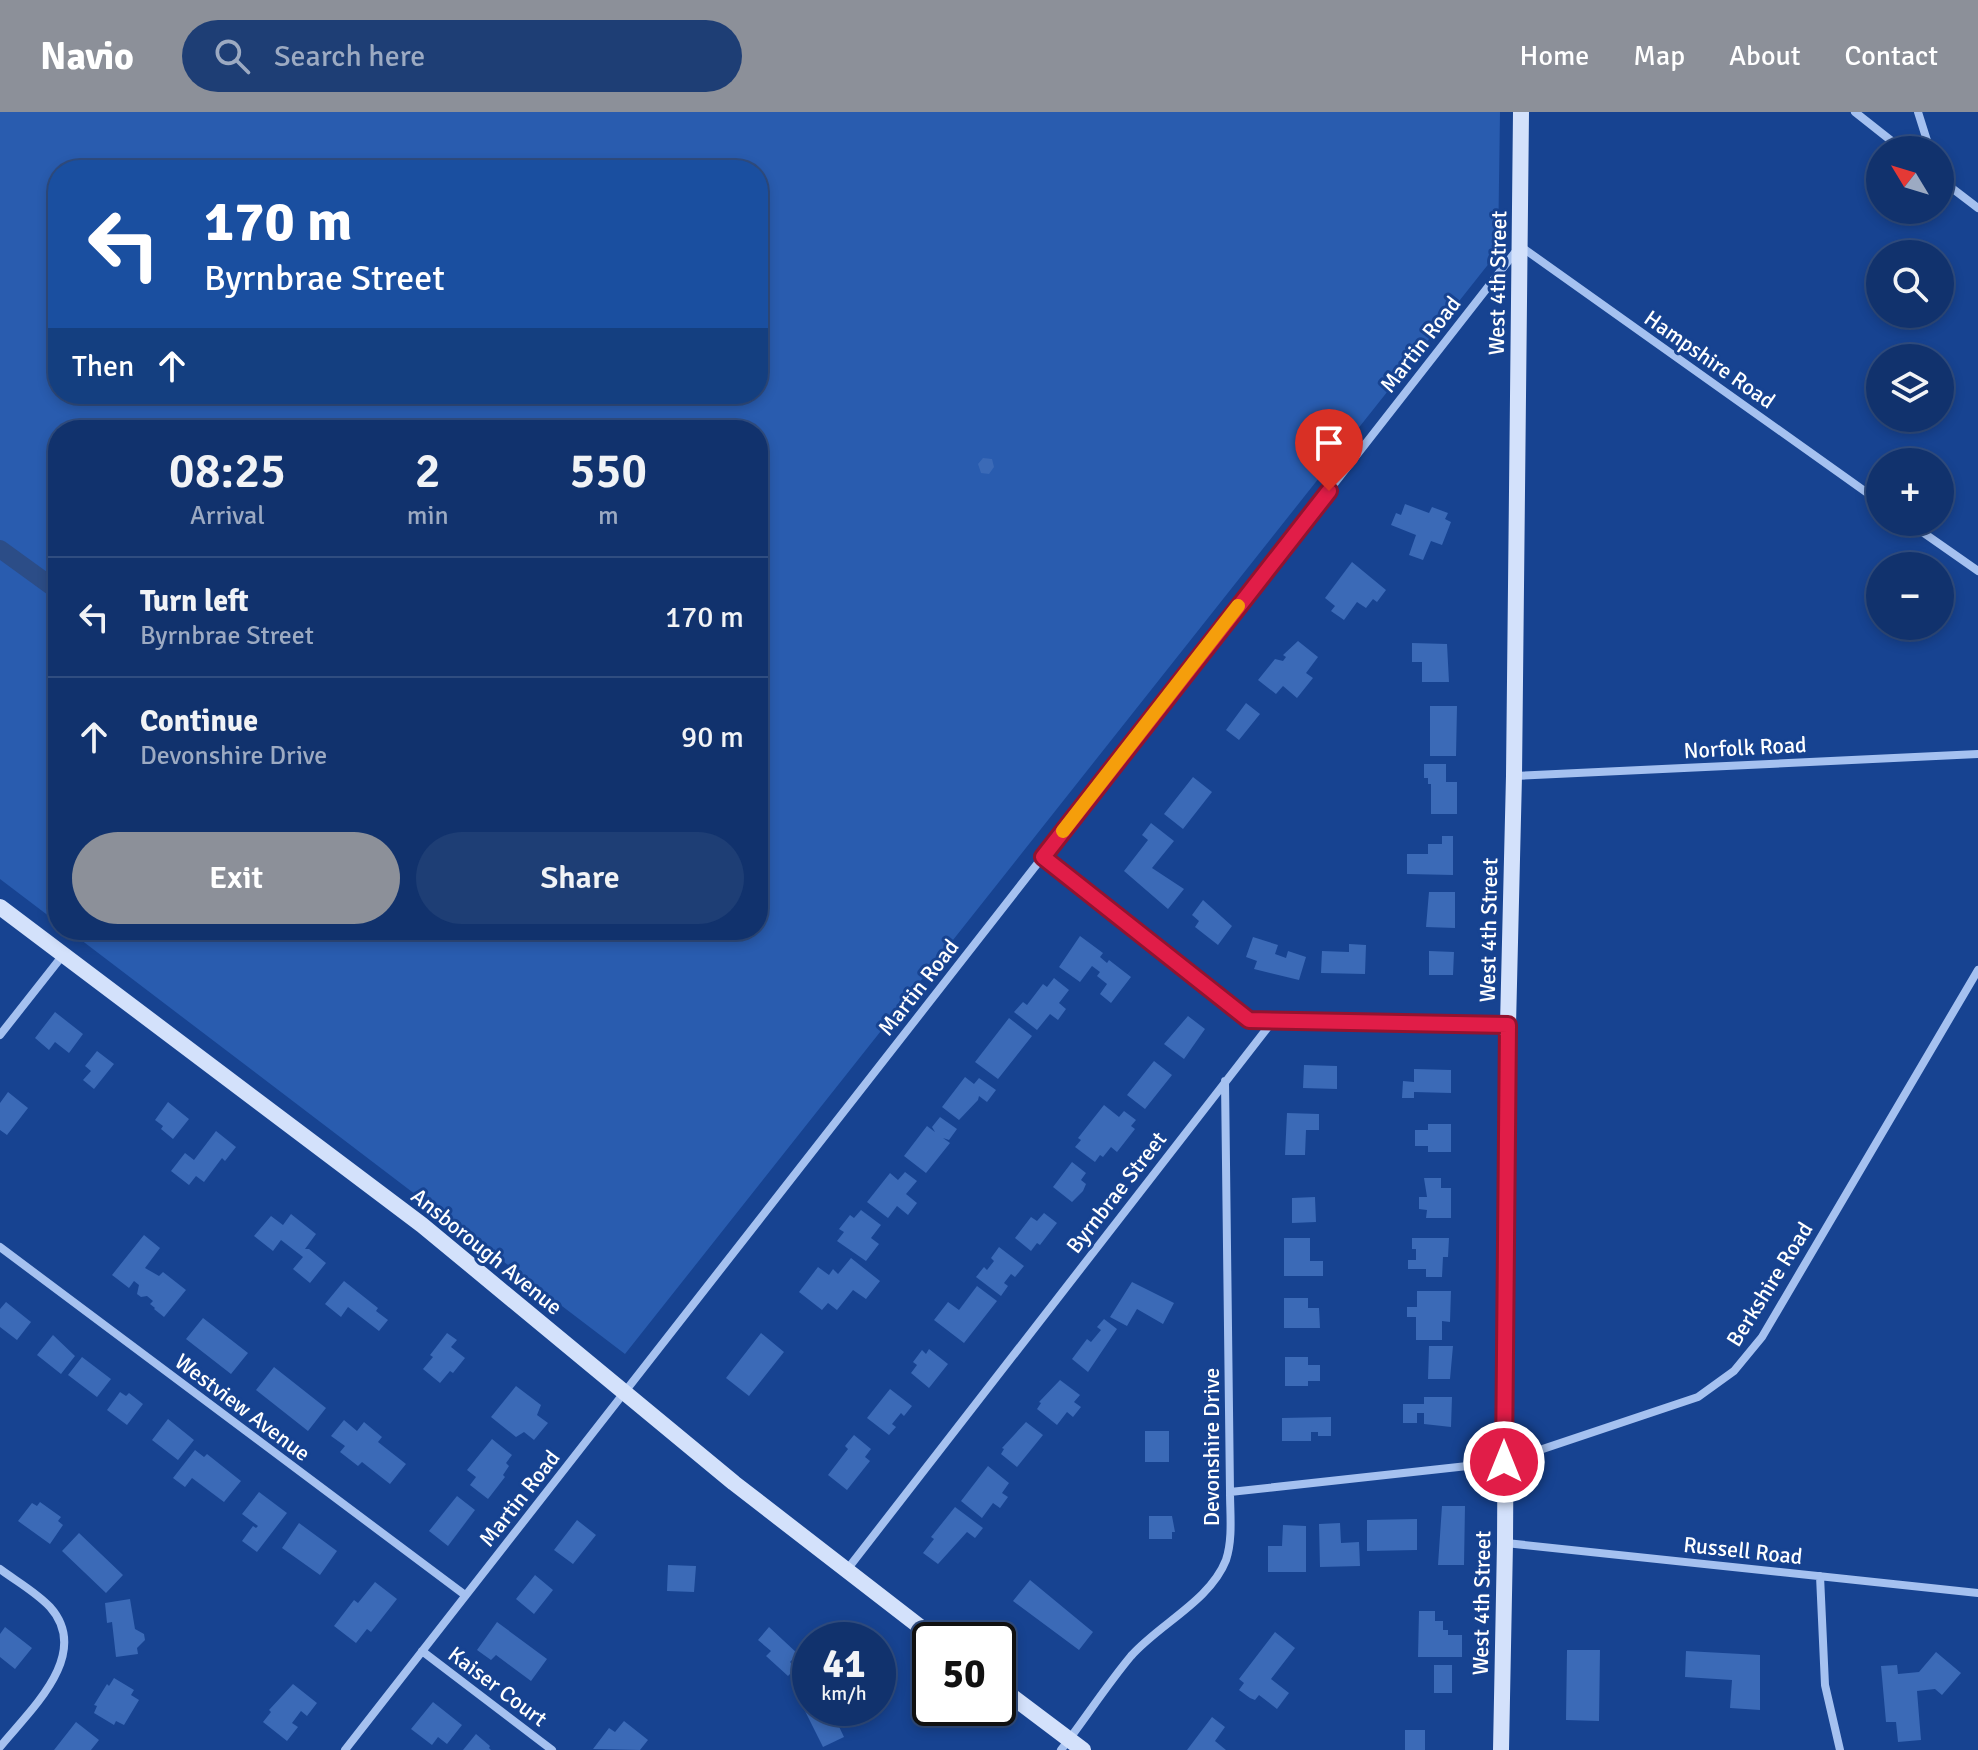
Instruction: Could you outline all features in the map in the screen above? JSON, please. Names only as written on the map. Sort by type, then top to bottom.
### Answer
[{"type":"main road","name":"West 4th Street","points":[[1501,1750],[1521,112]]},
{"type":"main road","name":"Ansborough Avenue","points":[[0,907],[422,1225],[734,1483],[913,1622]]},
{"type":"main road","points":[[1016,1702],[1065,1745],[1083,1750]]},
{"type":"street","points":[[1855,112],[1885,136]]},
{"type":"street","points":[[1918,112],[1926,136]]},
{"type":"street","points":[[1954,190],[1978,208]]},
{"type":"street","name":"Hampshire Road","points":[[1520,246],[1866,492]]},
{"type":"street","name":"Martin Road","points":[[345,1750],[1520,246]]},
{"type":"street","points":[[1928,536],[1978,571]]},
{"type":"street","name":"Norfolk Road","points":[[1514,776],[1978,754]]},
{"type":"street","points":[[1043,857],[1249,1020],[1508,1025]]},
{"type":"street","points":[[0,1035],[64,954]]},
{"type":"street","name":"Berkshire Road","points":[[1230,1492],[1504,1462],[1678,1405],[1717,1385],[1734,1371],[1762,1337],[1978,970]]},
{"type":"street","name":"Byrnbrae Street","points":[[846,1571],[1272,1022]]},
{"type":"street","name":"Devonshire Drive","points":[[1065,1745],[1133,1654],[1214,1580],[1225,1560],[1229,1542],[1230,1492],[1225,1080]]},
{"type":"street","name":"Westview Avenue","points":[[0,1247],[465,1595]]},
{"type":"street","name":"Russell Road","points":[[1505,1543],[1978,1593]]},
{"type":"street","points":[[0,1569],[49,1606],[62,1628],[64,1654],[55,1679],[0,1747]]},
{"type":"street","points":[[1820,1576],[1825,1685],[1840,1750]]},
{"type":"street","name":"Kaiser Court","points":[[422,1651],[552,1750]]},
{"type":"shaded area","points":[[0,112],[1500,112],[1498,252],[625,1354],[81,940],[768,940],[768,420],[48,420],[48,915],[0,879]]},
{"type":"building","points":[[983,458],[992,459],[994,467],[989,474],[981,473],[978,464]]},
{"type":"building","points":[[1405,504],[1429,513],[1432,507],[1448,513],[1445,519],[1451,522],[1442,545],[1431,541],[1423,560],[1409,555],[1416,535],[1391,525],[1396,513],[1401,515]]},
{"type":"building","points":[[1352,562],[1386,590],[1377,602],[1373,599],[1366,608],[1357,602],[1344,620],[1331,611],[1335,606],[1325,598]]},
{"type":"building","points":[[1298,641],[1318,657],[1306,673],[1313,678],[1297,698],[1283,686],[1276,694],[1258,680],[1275,659],[1283,661],[1286,657],[1283,655]]},
{"type":"building","points":[[1412,643],[1447,644],[1449,682],[1422,682],[1422,662],[1412,662]]},
{"type":"building","points":[[1246,703],[1260,714],[1239,740],[1226,730]]},
{"type":"building","points":[[1430,706],[1457,706],[1456,756],[1430,756]]},
{"type":"building","points":[[1424,764],[1446,764],[1446,782],[1457,782],[1457,814],[1431,814],[1431,784],[1428,784],[1428,778],[1424,778]]},
{"type":"building","points":[[1193,777],[1212,792],[1183,829],[1164,814]]},
{"type":"building","points":[[1151,823],[1174,841],[1152,868],[1184,889],[1168,909],[1124,871],[1148,840],[1142,835]]},
{"type":"building","points":[[1442,836],[1453,836],[1453,875],[1407,874],[1407,854],[1428,854],[1428,844],[1442,844]]},
{"type":"building","points":[[1429,892],[1455,892],[1455,928],[1426,927]]},
{"type":"building","points":[[1203,900],[1232,926],[1218,945],[1195,927],[1199,921],[1192,915]]},
{"type":"building","points":[[1080,936],[1103,953],[1100,957],[1107,963],[1109,960],[1131,977],[1111,1003],[1100,994],[1107,984],[1097,976],[1100,972],[1092,966],[1080,982],[1059,967]]},
{"type":"building","points":[[1253,937],[1278,945],[1275,954],[1286,958],[1288,951],[1306,957],[1299,980],[1254,969],[1257,961],[1246,957]]},
{"type":"building","points":[[1349,944],[1366,945],[1365,974],[1321,973],[1322,951],[1349,952]]},
{"type":"building","points":[[1429,951],[1454,952],[1453,975],[1429,975]]},
{"type":"building","points":[[1054,978],[1069,990],[1059,1003],[1066,1009],[1058,1020],[1050,1014],[1037,1030],[1014,1012],[1023,1002],[1027,1005],[1043,984],[1047,987]]},
{"type":"building","points":[[55,1012],[83,1034],[69,1053],[55,1042],[49,1050],[35,1038]]},
{"type":"building","points":[[1188,1016],[1205,1029],[1184,1059],[1164,1044]]},
{"type":"building","points":[[1009,1018],[1032,1036],[998,1079],[975,1062]]},
{"type":"building","points":[[97,1051],[114,1064],[94,1089],[83,1080],[91,1071],[85,1066]]},
{"type":"building","points":[[1154,1061],[1172,1075],[1145,1109],[1127,1095]]},
{"type":"building","points":[[1304,1065],[1337,1066],[1337,1089],[1303,1088]]},
{"type":"building","points":[[1414,1069],[1451,1070],[1451,1093],[1414,1092],[1414,1098],[1402,1098],[1403,1081],[1414,1082]]},
{"type":"building","points":[[965,1077],[974,1084],[979,1078],[996,1090],[987,1102],[979,1096],[959,1120],[942,1107]]},
{"type":"building","points":[[8,1092],[28,1108],[7,1135],[0,1130],[0,1103]]},
{"type":"building","points":[[168,1102],[189,1119],[173,1139],[155,1120]]},
{"type":"building","points":[[1104,1105],[1119,1117],[1124,1111],[1136,1120],[1131,1126],[1135,1129],[1117,1152],[1111,1147],[1095,1162],[1075,1147],[1081,1140],[1078,1138]]},
{"type":"building","points":[[1287,1113],[1319,1114],[1319,1130],[1306,1130],[1305,1155],[1285,1155]]},
{"type":"building","points":[[940,1117],[957,1129],[949,1140],[943,1138],[950,1143],[926,1173],[904,1156],[927,1126],[935,1132],[932,1127]]},
{"type":"building","points":[[1428,1124],[1451,1124],[1451,1152],[1428,1152],[1428,1146],[1415,1146],[1415,1130],[1428,1130]]},
{"type":"building","points":[[216,1131],[236,1147],[225,1161],[222,1158],[204,1182],[196,1176],[189,1185],[171,1171],[185,1153],[194,1160]]},
{"type":"building","points":[[1072,1162],[1086,1173],[1081,1180],[1086,1184],[1072,1202],[1053,1187]]},
{"type":"building","points":[[905,1172],[917,1181],[906,1194],[917,1203],[908,1215],[897,1206],[888,1218],[867,1202],[890,1173],[898,1180]]},
{"type":"building","points":[[1424,1178],[1441,1178],[1441,1188],[1451,1188],[1451,1218],[1426,1218],[1427,1210],[1419,1209],[1419,1197],[1427,1197]]},
{"type":"building","points":[[1315,1197],[1316,1222],[1292,1223],[1292,1198]]},
{"type":"building","points":[[861,1210],[881,1225],[871,1238],[879,1244],[866,1261],[837,1241],[844,1232],[839,1229],[850,1215],[854,1218]]},
{"type":"building","points":[[1044,1213],[1057,1223],[1040,1245],[1037,1243],[1031,1251],[1015,1238],[1031,1217],[1037,1221]]},
{"type":"building","points":[[291,1214],[316,1234],[305,1249],[326,1263],[310,1283],[293,1269],[303,1257],[281,1240],[273,1251],[254,1236],[271,1216],[283,1225]]},
{"type":"building","points":[[144,1235],[160,1248],[145,1268],[159,1276],[163,1272],[186,1290],[164,1317],[150,1304],[153,1301],[137,1294],[139,1285],[134,1281],[129,1288],[112,1275]]},
{"type":"building","points":[[1284,1238],[1310,1238],[1310,1261],[1323,1261],[1323,1276],[1284,1276]]},
{"type":"building","points":[[1412,1238],[1449,1238],[1448,1257],[1443,1257],[1442,1277],[1426,1277],[1426,1269],[1408,1269],[1408,1260],[1416,1260]]},
{"type":"building","points":[[999,1247],[1024,1266],[1015,1277],[1011,1274],[1004,1283],[1008,1286],[1001,1296],[976,1277],[994,1261],[991,1258]]},
{"type":"building","points":[[851,1258],[880,1281],[866,1299],[853,1290],[837,1310],[828,1303],[822,1310],[799,1292],[818,1267],[829,1275],[833,1269],[838,1274]]},
{"type":"building","points":[[344,1281],[388,1320],[379,1331],[348,1307],[341,1317],[325,1304]]},
{"type":"building","points":[[1132,1282],[1174,1303],[1163,1324],[1137,1309],[1127,1326],[1110,1317]]},
{"type":"building","points":[[977,1286],[997,1301],[964,1343],[934,1320],[948,1302],[959,1310]]},
{"type":"building","points":[[1417,1291],[1451,1291],[1450,1322],[1442,1321],[1442,1340],[1416,1340],[1416,1317],[1407,1317],[1407,1307],[1417,1307]]},
{"type":"building","points":[[1284,1298],[1308,1298],[1308,1308],[1319,1308],[1320,1328],[1284,1328]]},
{"type":"building","points":[[6,1302],[31,1322],[17,1340],[0,1327],[0,1309]]},
{"type":"building","points":[[203,1318],[248,1353],[231,1374],[186,1339]]},
{"type":"building","points":[[1104,1319],[1117,1329],[1088,1372],[1072,1359],[1087,1339],[1091,1342],[1101,1330],[1097,1327]]},
{"type":"building","points":[[447,1333],[457,1340],[451,1347],[465,1358],[440,1383],[423,1369]]},
{"type":"building","points":[[761,1333],[784,1352],[749,1396],[726,1378]]},
{"type":"building","points":[[53,1335],[75,1356],[61,1374],[37,1355]]},
{"type":"building","points":[[1429,1346],[1453,1346],[1450,1379],[1428,1379]]},
{"type":"building","points":[[929,1349],[948,1364],[929,1388],[911,1373],[917,1365],[913,1362],[922,1350],[926,1354]]},
{"type":"building","points":[[82,1357],[111,1379],[97,1397],[68,1375]]},
{"type":"building","points":[[1285,1357],[1308,1357],[1308,1365],[1320,1365],[1320,1381],[1308,1381],[1308,1386],[1285,1386]]},
{"type":"building","points":[[274,1367],[326,1408],[308,1431],[256,1390]]},
{"type":"building","points":[[1060,1380],[1080,1395],[1074,1402],[1081,1407],[1073,1417],[1067,1412],[1057,1425],[1037,1409],[1039,1402]]},
{"type":"building","points":[[516,1386],[541,1405],[537,1415],[548,1423],[534,1440],[524,1432],[516,1437],[491,1417]]},
{"type":"building","points":[[890,1389],[912,1406],[892,1424],[896,1427],[889,1435],[867,1418]]},
{"type":"building","points":[[120,1392],[126,1396],[129,1393],[143,1404],[127,1425],[107,1410]]},
{"type":"building","points":[[1424,1397],[1452,1397],[1451,1427],[1424,1424],[1424,1413],[1417,1413],[1417,1423],[1403,1423],[1403,1404],[1424,1404]]},
{"type":"building","points":[[1331,1417],[1331,1436],[1318,1436],[1318,1432],[1311,1432],[1311,1441],[1282,1441],[1282,1418]]},
{"type":"building","points":[[168,1419],[194,1440],[178,1460],[152,1440]]},
{"type":"building","points":[[344,1420],[357,1431],[364,1422],[382,1437],[378,1442],[406,1464],[390,1484],[362,1462],[358,1466],[340,1452],[345,1446],[331,1436]]},
{"type":"building","points":[[1026,1422],[1043,1435],[1017,1467],[1001,1454],[1002,1448]]},
{"type":"building","points":[[1145,1431],[1169,1431],[1169,1462],[1145,1462]]},
{"type":"building","points":[[854,1435],[871,1449],[865,1457],[870,1461],[847,1490],[828,1475],[848,1449],[845,1446]]},
{"type":"building","points":[[492,1439],[512,1455],[506,1463],[509,1466],[503,1475],[505,1477],[488,1499],[470,1485],[476,1477],[467,1470]]},
{"type":"building","points":[[195,1450],[204,1457],[207,1454],[241,1481],[224,1502],[192,1478],[185,1487],[173,1478]]},
{"type":"building","points":[[988,1466],[1009,1483],[1002,1493],[1008,1497],[1000,1508],[993,1503],[982,1518],[961,1501]]},
{"type":"building","points":[[259,1492],[287,1513],[257,1552],[242,1541],[253,1526],[258,1526],[242,1514]]},
{"type":"building","points":[[457,1496],[475,1510],[448,1546],[429,1531]]},
{"type":"building","points":[[40,1502],[61,1517],[58,1521],[63,1525],[50,1544],[18,1521],[32,1503],[37,1506]]},
{"type":"building","points":[[1442,1506],[1465,1506],[1464,1565],[1438,1565]]},
{"type":"building","points":[[955,1507],[983,1528],[975,1538],[967,1532],[938,1564],[923,1553],[934,1539],[931,1537]]},
{"type":"building","points":[[1149,1516],[1172,1516],[1175,1532],[1172,1532],[1172,1539],[1149,1539]]},
{"type":"building","points":[[1417,1519],[1417,1550],[1367,1551],[1367,1520]]},
{"type":"building","points":[[577,1520],[596,1535],[573,1564],[554,1550]]},
{"type":"building","points":[[299,1523],[337,1551],[320,1575],[282,1548]]},
{"type":"building","points":[[1340,1523],[1341,1543],[1359,1542],[1360,1566],[1320,1567],[1319,1524]]},
{"type":"building","points":[[1283,1525],[1306,1526],[1306,1572],[1268,1572],[1268,1546],[1282,1546]]},
{"type":"building","points":[[79,1533],[123,1575],[106,1593],[62,1551]]},
{"type":"building","points":[[668,1565],[696,1566],[694,1592],[667,1591]]},
{"type":"building","points":[[535,1575],[553,1590],[534,1614],[516,1599]]},
{"type":"building","points":[[1030,1580],[1093,1632],[1079,1650],[1013,1601]]},
{"type":"building","points":[[375,1582],[397,1599],[371,1632],[367,1629],[356,1643],[334,1626],[354,1600],[358,1603]]},
{"type":"building","points":[[130,1599],[135,1629],[144,1634],[145,1640],[137,1648],[138,1654],[116,1657],[112,1622],[107,1623],[105,1603]]},
{"type":"building","points":[[1419,1611],[1435,1611],[1435,1621],[1443,1621],[1443,1630],[1448,1630],[1448,1635],[1462,1635],[1462,1657],[1418,1657]]},
{"type":"building","points":[[497,1622],[547,1659],[531,1681],[496,1655],[491,1660],[477,1650]]},
{"type":"building","points":[[5,1627],[32,1648],[15,1669],[0,1657],[0,1634]]},
{"type":"building","points":[[769,1627],[792,1648],[792,1672],[788,1676],[766,1656],[771,1651],[758,1640]]},
{"type":"building","points":[[1275,1632],[1295,1648],[1271,1679],[1289,1693],[1277,1709],[1259,1695],[1255,1700],[1239,1690],[1244,1683],[1239,1679]]},
{"type":"building","points":[[1567,1650],[1600,1650],[1599,1721],[1566,1720]]},
{"type":"building","points":[[1686,1651],[1760,1655],[1760,1710],[1730,1708],[1732,1680],[1685,1677]]},
{"type":"building","points":[[1936,1652],[1961,1673],[1942,1695],[1935,1689],[1917,1691],[1921,1740],[1898,1742],[1896,1722],[1886,1722],[1881,1666],[1897,1665],[1898,1674],[1919,1672]]},
{"type":"building","points":[[1434,1665],[1452,1665],[1452,1693],[1434,1693]]},
{"type":"building","points":[[114,1678],[134,1690],[131,1695],[139,1700],[124,1725],[116,1721],[114,1725],[94,1713],[97,1706],[94,1705]]},
{"type":"building","points":[[293,1684],[317,1703],[307,1716],[301,1711],[292,1723],[298,1727],[287,1741],[263,1722],[271,1712],[269,1710]]},
{"type":"building","points":[[433,1702],[462,1725],[447,1744],[438,1737],[432,1745],[411,1729]]},
{"type":"building","points":[[1212,1717],[1225,1727],[1215,1741],[1226,1750],[1187,1750]]},
{"type":"building","points":[[624,1721],[648,1740],[640,1750],[593,1749],[609,1728],[615,1732]]},
{"type":"building","points":[[76,1722],[99,1740],[91,1750],[54,1750]]},
{"type":"building","points":[[812,1726],[839,1726],[844,1737],[823,1747]]},
{"type":"building","points":[[1405,1730],[1425,1730],[1425,1750],[1405,1750]]},
{"type":"building","points":[[476,1734],[490,1746],[491,1750],[463,1750]]},
{"type":"waterway","points":[[0,549],[48,584]]},
{"type":"slow traffic","points":[[1063,831],[1238,606]]},
{"type":"route","points":[[1329,491],[1043,857],[1249,1020],[1508,1025],[1504,1462]]}]
